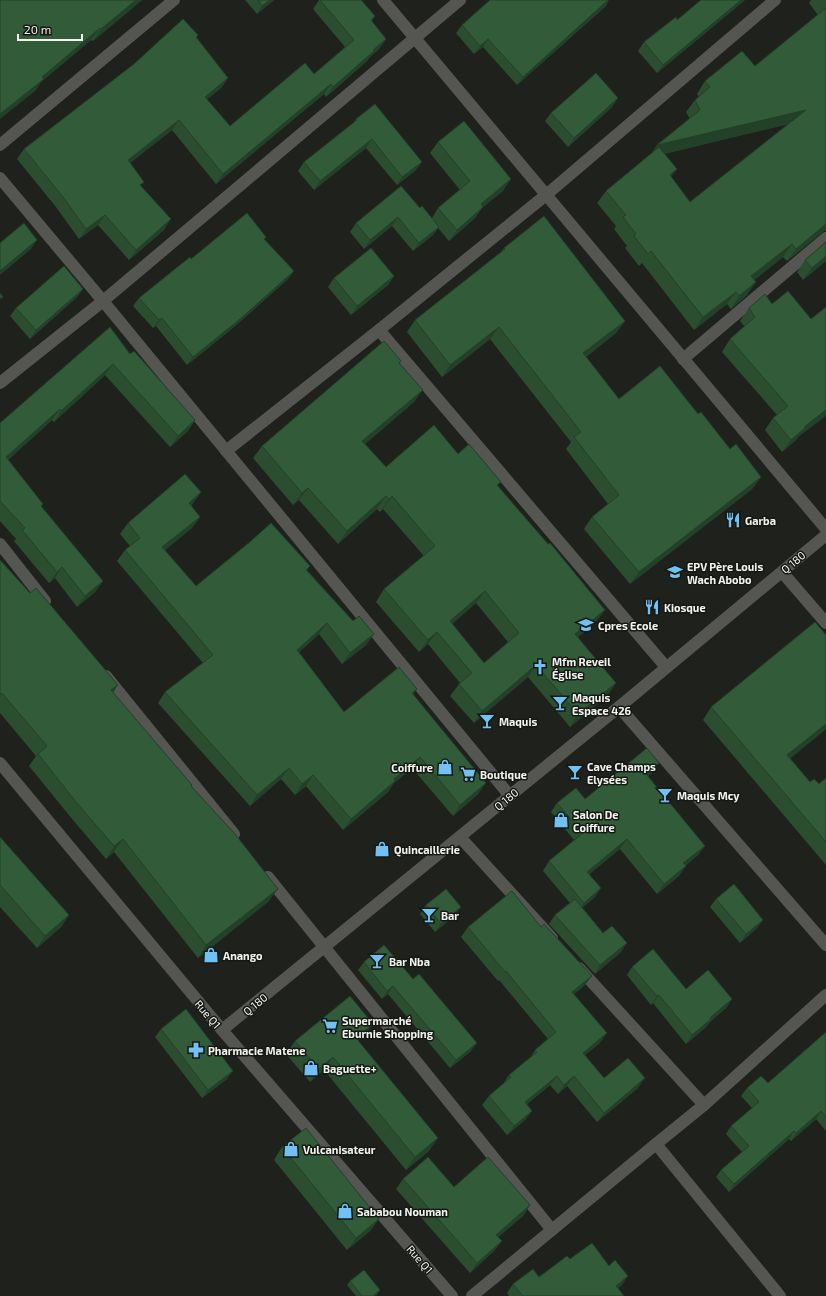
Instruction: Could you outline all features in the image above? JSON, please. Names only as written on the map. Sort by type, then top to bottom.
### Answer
[{"type":"street","points":[[0,145],[174,0]]},
{"type":"street","points":[[383,0],[826,529]]},
{"type":"street","points":[[0,383],[103,301],[460,0]]},
{"type":"street","points":[[226,451],[379,330],[546,194],[775,0]]},
{"type":"street","points":[[0,178],[510,796]]},
{"type":"street","points":[[683,359],[826,238]]},
{"type":"street","points":[[379,330],[666,667]]},
{"type":"street","name":"Q 180","points":[[222,1030],[618,708],[826,535]]},
{"type":"street","points":[[0,544],[55,613]]},
{"type":"street","points":[[782,572],[826,623]]},
{"type":"street","points":[[100,668],[240,842]]},
{"type":"street","points":[[618,708],[826,945]]},
{"type":"street","name":"Rue Q1","points":[[0,763],[222,1030],[452,1296]]},
{"type":"street","points":[[460,837],[561,948]]},
{"type":"street","points":[[260,867],[552,1230]]},
{"type":"street","points":[[571,959],[704,1105]]},
{"type":"street","points":[[472,1296],[704,1105],[826,995]]},
{"type":"street","points":[[656,1144],[780,1296]]},
{"type":"building","points":[[0,0],[136,0],[101,29],[100,28],[42,77],[44,79],[0,114]]},
{"type":"building","points":[[258,0],[270,0],[262,6]]},
{"type":"building","points":[[320,0],[361,0],[375,16],[371,20],[386,39],[333,87],[331,84],[223,174],[179,120],[128,160],[144,182],[140,185],[171,219],[136,250],[105,215],[86,229],[63,197],[24,149],[134,64],[183,19],[198,35],[196,37],[228,78],[205,97],[230,126],[305,63],[314,74],[354,40]]},
{"type":"building","points":[[490,0],[608,0],[523,77],[488,39],[480,46],[462,25]]},
{"type":"building","points":[[701,0],[741,0],[663,65],[644,42],[676,17],[677,20]]},
{"type":"building","points":[[826,8],[826,224],[796,249],[792,244],[751,276],[756,282],[739,296],[736,292],[703,317],[651,251],[648,254],[634,236],[636,234],[623,217],[626,215],[606,191],[659,147],[677,169],[670,175],[690,202],[806,110],[657,145],[700,110],[695,100],[710,87],[705,81],[742,51],[755,66]]},
{"type":"building","points":[[596,73],[618,98],[574,138],[551,113]]},
{"type":"building","points":[[375,104],[422,162],[402,177],[372,139],[320,181],[304,162]]},
{"type":"building","points":[[464,121],[511,179],[481,204],[483,207],[457,230],[438,208],[470,181],[438,142]]},
{"type":"building","points":[[401,186],[420,208],[422,206],[439,227],[419,243],[398,217],[370,240],[356,223]]},
{"type":"building","points":[[247,213],[266,237],[264,239],[294,271],[240,319],[193,357],[162,318],[159,320],[139,298],[190,257],[191,259]]},
{"type":"building","points":[[544,216],[625,321],[583,353],[619,399],[660,366],[698,414],[701,412],[730,449],[736,444],[761,477],[639,572],[592,517],[619,495],[574,437],[581,432],[499,327],[450,365],[415,320],[505,249],[504,248]]},
{"type":"building","points":[[24,223],[37,240],[0,271],[0,243]]},
{"type":"building","points":[[826,242],[826,256],[812,268],[805,260]]},
{"type":"building","points":[[371,248],[394,276],[357,306],[334,278]]},
{"type":"building","points":[[64,266],[83,289],[36,330],[16,308]]},
{"type":"building","points":[[788,291],[811,319],[826,307],[826,410],[804,427],[805,428],[791,440],[773,418],[788,406],[730,339],[755,317],[749,308],[765,294],[772,304]]},
{"type":"building","points":[[110,327],[130,354],[134,351],[195,420],[178,436],[113,364],[61,411],[60,409],[6,457],[43,504],[41,506],[103,581],[85,596],[62,567],[57,572],[22,530],[25,528],[0,501],[0,423]]},
{"type":"building","points":[[384,341],[401,361],[399,363],[423,390],[362,441],[386,467],[434,425],[458,454],[469,444],[501,482],[497,485],[548,544],[550,543],[605,610],[575,634],[616,683],[578,714],[536,665],[482,711],[459,684],[472,673],[437,632],[428,640],[384,589],[435,546],[392,496],[389,499],[386,496],[347,531],[308,488],[302,493],[262,446]],"holes":[[[485,591],[519,633],[484,663],[450,621]]]},
{"type":"building","points":[[185,474],[201,492],[189,503],[200,517],[162,547],[196,586],[271,523],[310,566],[306,570],[353,621],[359,616],[374,634],[350,653],[327,623],[297,650],[344,712],[399,667],[417,689],[412,693],[486,783],[460,805],[420,757],[351,819],[313,775],[302,784],[289,768],[257,795],[165,692],[213,655],[125,550],[140,538],[128,523]]},
{"type":"building","points":[[0,560],[30,593],[36,588],[118,685],[111,690],[192,785],[191,786],[235,834],[278,889],[206,945],[123,839],[114,846],[76,802],[38,754],[47,746],[2,693],[0,695]]},
{"type":"building","points":[[815,622],[826,635],[826,724],[787,755],[810,782],[814,779],[819,784],[826,778],[826,842],[711,707]]},
{"type":"building","points":[[647,748],[659,763],[646,774],[705,846],[683,863],[686,866],[664,884],[627,839],[587,872],[601,888],[584,903],[549,861],[583,833],[557,803],[576,788],[585,799]]},
{"type":"building","points":[[0,837],[69,915],[45,936],[0,885]]},
{"type":"building","points":[[734,884],[763,920],[746,934],[716,899]]},
{"type":"building","points":[[446,889],[461,907],[441,924],[426,905]]},
{"type":"building","points":[[512,891],[541,927],[544,924],[592,976],[572,992],[607,1033],[583,1053],[604,1078],[628,1058],[645,1078],[604,1113],[574,1076],[564,1085],[557,1076],[525,1102],[532,1111],[514,1126],[489,1096],[511,1077],[509,1075],[537,1052],[535,1050],[556,1032],[468,927]]},
{"type":"building","points":[[575,899],[603,933],[612,926],[627,943],[600,965],[555,915]]},
{"type":"building","points":[[384,945],[413,979],[419,974],[477,1043],[456,1060],[393,986],[387,991],[364,962]]},
{"type":"building","points":[[653,949],[686,989],[708,970],[732,999],[692,1035],[659,995],[657,996],[632,967]]},
{"type":"building","points":[[350,996],[373,1024],[356,1038],[438,1138],[415,1157],[333,1057],[319,1069],[295,1041]]},
{"type":"building","points":[[186,1009],[233,1071],[208,1090],[161,1029]]},
{"type":"building","points":[[826,1032],[826,1117],[821,1111],[796,1133],[794,1131],[734,1184],[721,1170],[749,1146],[731,1126],[759,1102],[747,1088],[761,1076],[768,1083]]},
{"type":"building","points":[[306,1128],[379,1219],[356,1238],[282,1147]]},
{"type":"building","points":[[428,1157],[454,1187],[488,1157],[530,1205],[496,1235],[502,1241],[477,1263],[403,1179]]},
{"type":"building","points":[[592,1243],[609,1266],[615,1260],[628,1276],[616,1286],[624,1296],[523,1296],[513,1284],[533,1269],[539,1277],[567,1256],[570,1259]]},
{"type":"building","points":[[364,1270],[380,1290],[373,1296],[362,1296],[350,1281]]},
{"type":"place","name":"Garba","points":[[733,520]]},
{"type":"place","name":"EPV Père Louis Wach Abobo","points":[[675,572]]},
{"type":"place","name":"Kiosque","points":[[652,607]]},
{"type":"place","name":"Cpres Ecole","points":[[586,625]]},
{"type":"place","name":"Mfm Reveil Église","points":[[540,667]]},
{"type":"place","name":"Maquis Espace 426","points":[[560,703]]},
{"type":"place","name":"Maquis","points":[[487,721]]},
{"type":"place","name":"Coiffure","points":[[445,767]]},
{"type":"place","name":"Cave Champs Elysées","points":[[575,772]]},
{"type":"place","name":"Boutique","points":[[468,774]]},
{"type":"place","name":"Maquis Mcy","points":[[665,795]]},
{"type":"place","name":"Salon De Coiffure","points":[[561,820]]},
{"type":"place","name":"Quincaillerie","points":[[382,849]]},
{"type":"place","name":"Bar","points":[[429,915]]},
{"type":"place","name":"Anango","points":[[211,955]]},
{"type":"place","name":"Bar Nba","points":[[377,961]]},
{"type":"place","name":"Supermarché Eburnie Shopping","points":[[330,1026]]},
{"type":"place","name":"Pharmacie Matene","points":[[196,1050]]},
{"type":"place","name":"Baguette+","points":[[311,1068]]},
{"type":"place","name":"Vulcanisateur","points":[[291,1149]]},
{"type":"place","name":"Sababou Nouman","points":[[345,1211]]}]
